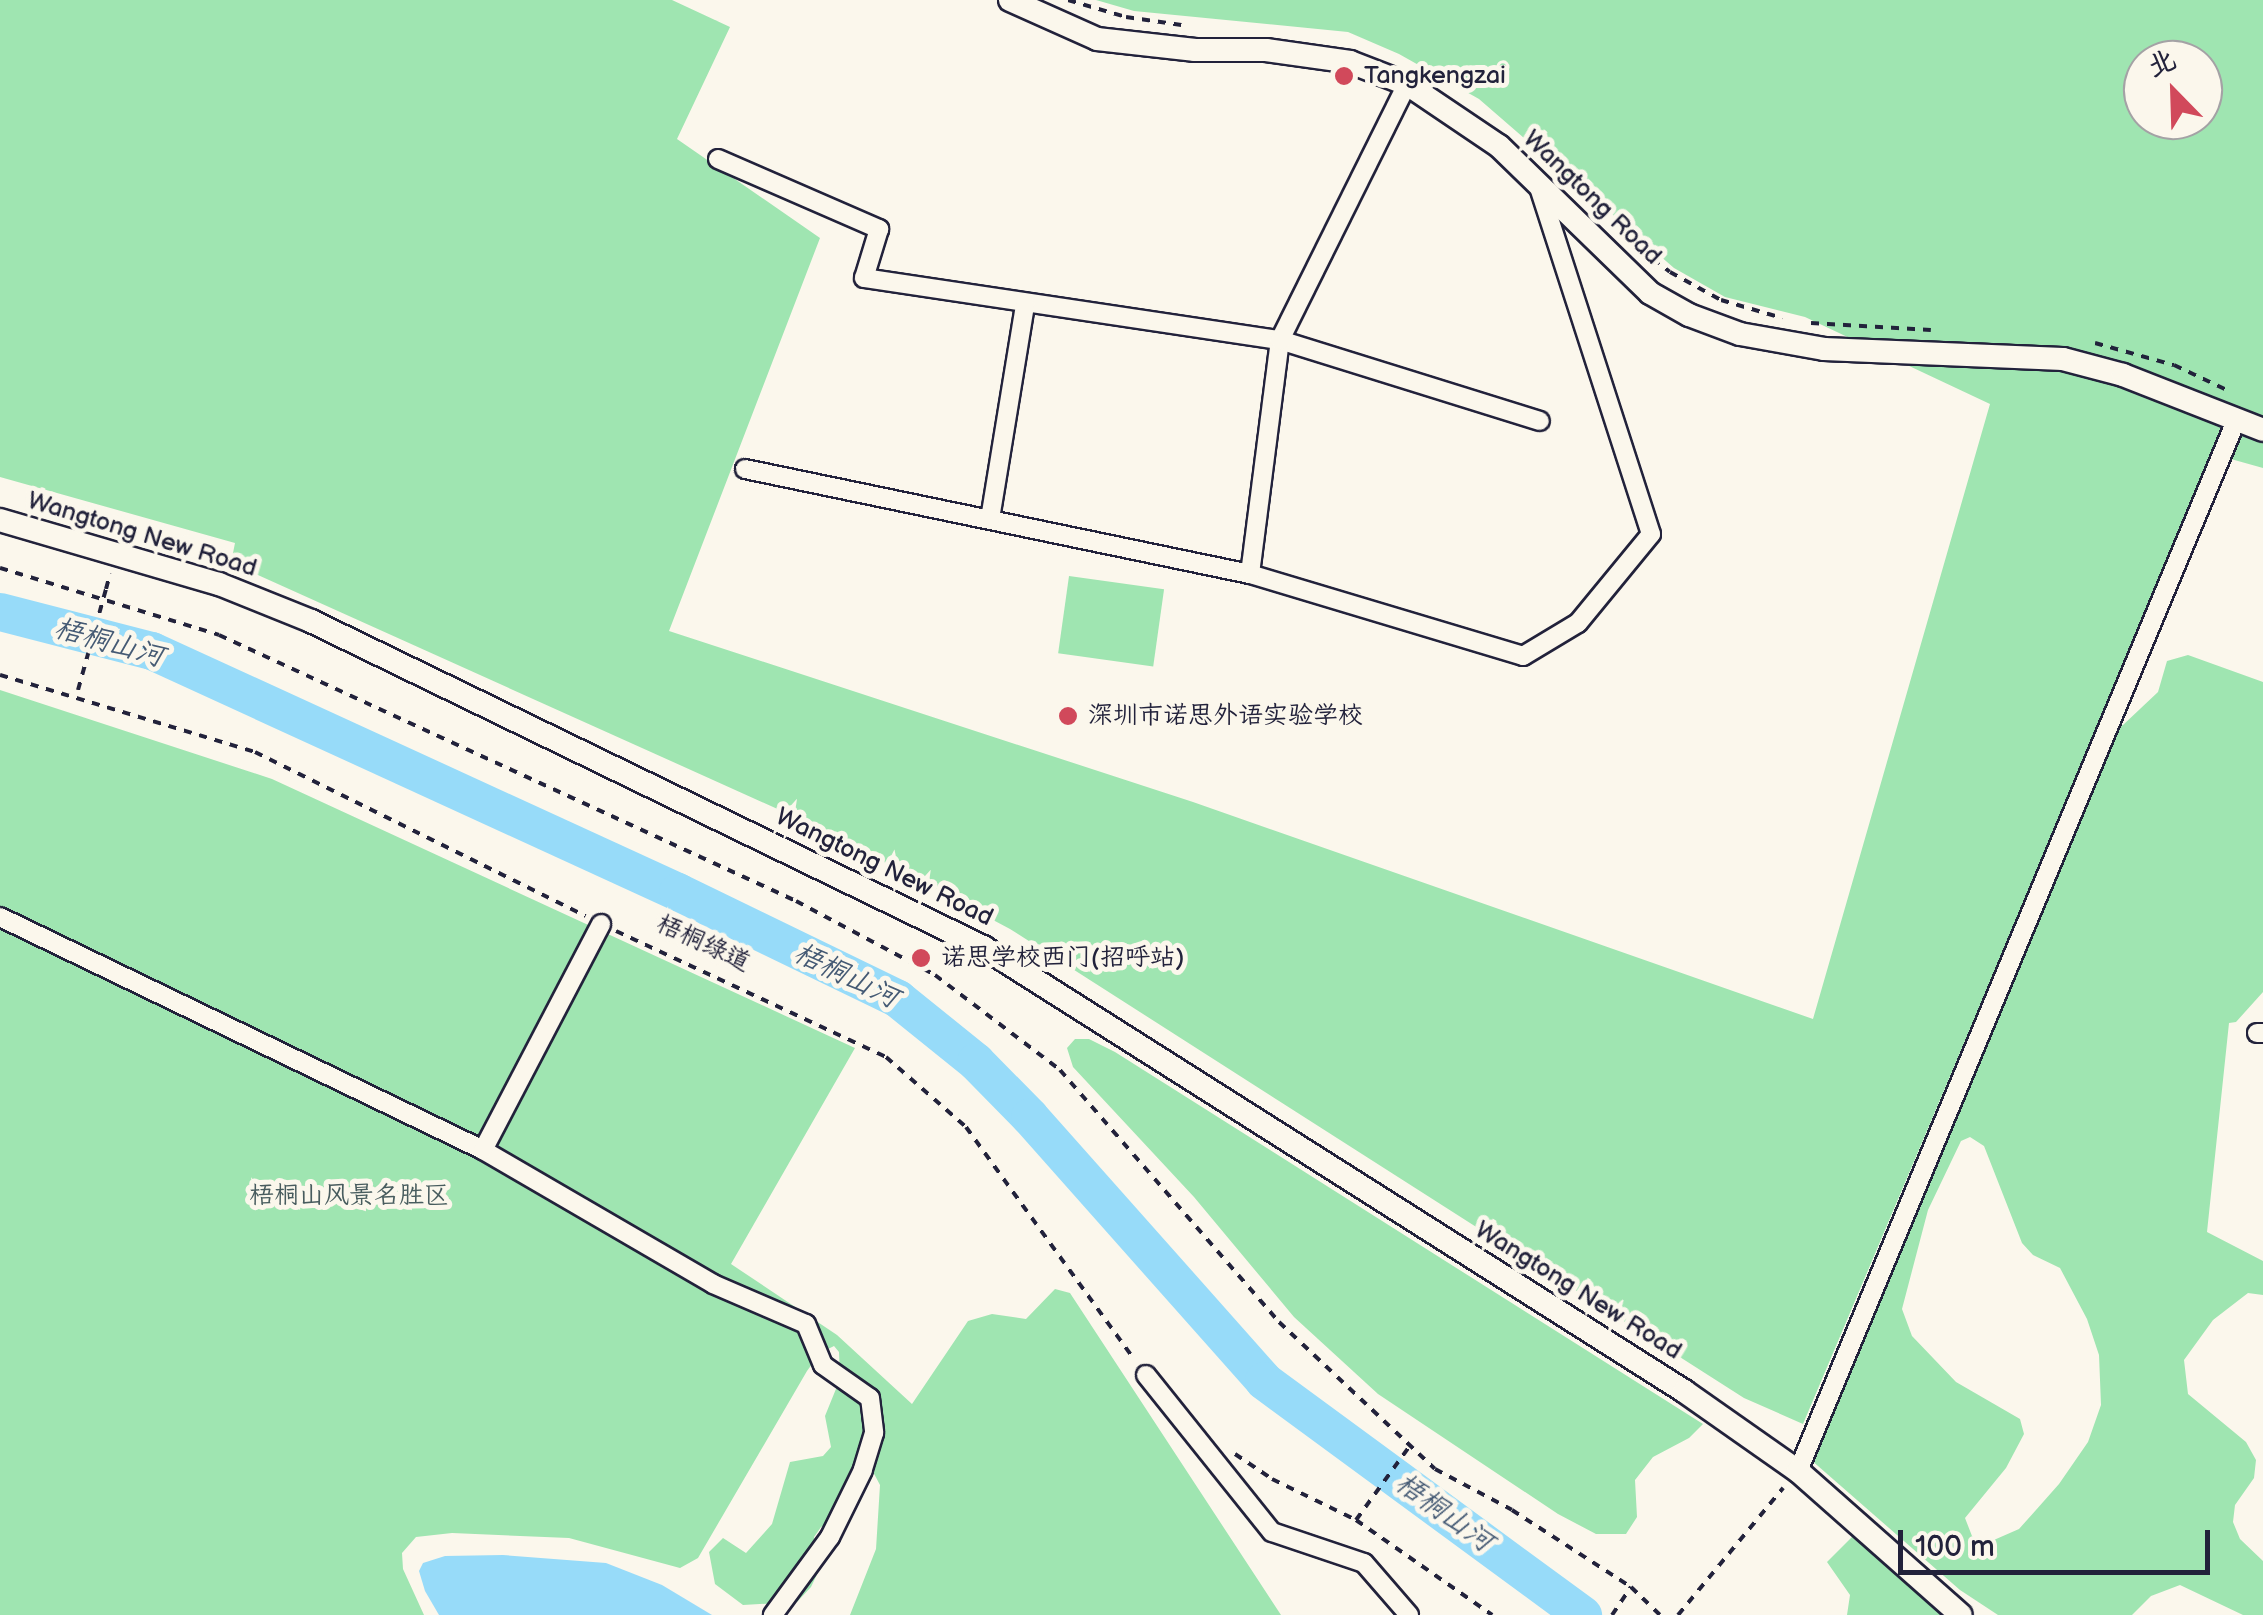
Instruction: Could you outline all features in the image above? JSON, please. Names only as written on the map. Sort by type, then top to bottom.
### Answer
[{"type":"street","name":"Wangtong Road","points":[[1010,0],[1098,39],[1195,50],[1266,50],[1334,60],[1407,84],[1467,121],[1537,181],[1650,293],[1689,315],[1740,334],[1824,349],[2063,359],[2123,375],[2263,430]]},
{"type":"street","points":[[1250,574],[1280,340],[1407,84]]},
{"type":"street","points":[[718,159],[880,229],[864,278],[1280,340],[1540,421]]},
{"type":"street","points":[[745,469],[1250,574],[1522,656],[1578,623],[1622,575],[1651,534],[1537,181]]},
{"type":"street","points":[[990,520],[1025,305]]},
{"type":"street","points":[[1798,1470],[2236,421]]},
{"type":"street","name":"Wangtong New Road","points":[[0,520],[219,584],[311,621],[983,947],[1684,1391],[1798,1470],[1961,1615]]},
{"type":"street","points":[[0,916],[483,1150],[714,1284],[806,1324],[824,1366],[870,1398],[874,1433],[863,1470],[830,1537],[773,1615]]},
{"type":"street","points":[[483,1150],[602,924]]},
{"type":"street","points":[[1146,1375],[1272,1532],[1364,1563],[1410,1615]]},
{"type":"path","points":[[1068,0],[1126,16],[1199,27]]},
{"type":"path","points":[[1626,237],[1670,272],[1721,300],[1784,318]]},
{"type":"path","points":[[1800,322],[1948,331]]},
{"type":"path","points":[[2085,341],[2174,366],[2240,397]]},
{"type":"path","points":[[0,568],[219,635],[796,901],[935,974],[1060,1070],[1280,1322],[1434,1470],[1512,1510],[1631,1587],[1660,1615]]},
{"type":"path","points":[[77,692],[110,574]]},
{"type":"path","name":"梧桐绿道","points":[[0,675],[77,692],[255,752],[602,924],[886,1056],[966,1128],[1146,1375]]},
{"type":"path","points":[[1224,1446],[1272,1479],[1356,1520],[1492,1615]]},
{"type":"path","points":[[1356,1520],[1410,1446]]},
{"type":"path","points":[[1678,1615],[1798,1470]]},
{"type":"path","points":[[1612,1615],[1631,1587]]},
{"type":"green space","points":[[0,0],[672,0],[730,27],[677,139],[820,238],[669,631],[1193,802],[1813,1019],[1990,404],[1805,317],[1725,297],[1674,268],[1479,99],[1399,54],[1348,32],[1134,11],[1096,0],[2263,0],[2263,468],[2213,454],[1803,1424],[1744,1398],[1010,929],[822,829],[231,563],[235,543],[0,477]]},
{"type":"green space","points":[[1069,576],[1164,589],[1153,667],[1058,653]]},
{"type":"green space","points":[[2188,655],[2263,682],[2263,992],[2236,1022],[2229,1023],[2207,1232],[2263,1261],[2263,1295],[2248,1293],[2213,1320],[2184,1360],[2188,1394],[2246,1442],[2256,1460],[2254,1478],[2235,1505],[2233,1522],[2240,1539],[2263,1561],[2263,1615],[2243,1615],[2180,1585],[2151,1596],[2132,1615],[1998,1615],[1960,1590],[1810,1459],[2111,729],[2123,725],[2158,692],[2167,661]],"holes":[[[1970,1137],[1984,1146],[2022,1243],[2033,1255],[2060,1268],[2087,1319],[2099,1355],[2101,1405],[2088,1442],[2059,1484],[2019,1529],[1987,1543],[1972,1536],[1965,1518],[2006,1468],[2024,1434],[2020,1419],[1956,1382],[1912,1336],[1902,1309],[1928,1210],[1961,1141]]]},
{"type":"green space","name":"梧桐山风景名胜区","points":[[0,690],[272,779],[855,1048],[731,1264],[837,1335],[912,1404],[968,1321],[992,1314],[1026,1319],[1055,1289],[1070,1293],[1281,1615],[850,1615],[876,1549],[880,1485],[871,1468],[835,1519],[821,1527],[814,1537],[820,1568],[811,1587],[797,1602],[743,1605],[715,1584],[709,1552],[723,1538],[746,1553],[772,1524],[790,1462],[823,1456],[831,1447],[825,1416],[840,1379],[839,1352],[834,1346],[820,1353],[807,1371],[698,1558],[680,1568],[569,1538],[452,1533],[416,1537],[402,1553],[403,1569],[424,1615],[0,1615]]},
{"type":"green space","points":[[1075,1039],[1089,1039],[1115,1052],[1703,1424],[1689,1438],[1653,1457],[1635,1480],[1637,1517],[1626,1534],[1596,1534],[1558,1514],[1378,1394],[1294,1317],[1194,1197],[1073,1067],[1067,1048]]},
{"type":"green space","points":[[1852,1537],[1863,1540],[1953,1615],[1847,1615],[1850,1595],[1827,1562]]},
{"type":"water","points":[[503,1555],[606,1563],[662,1585],[712,1615],[439,1615],[425,1591],[419,1571],[423,1563],[445,1556]]},
{"type":"waterway","name":"梧桐山河","points":[[0,612],[152,651],[678,892],[898,999],[976,1062],[1030,1117],[1264,1381],[1583,1615]]},
{"type":"place","name":"Tangkengzai","points":[[1344,76]]},
{"type":"place","name":"深圳市诺思外语实验学校","points":[[1068,716]]},
{"type":"place","name":"诺思学校西门(招呼站)","points":[[921,958]]}]
